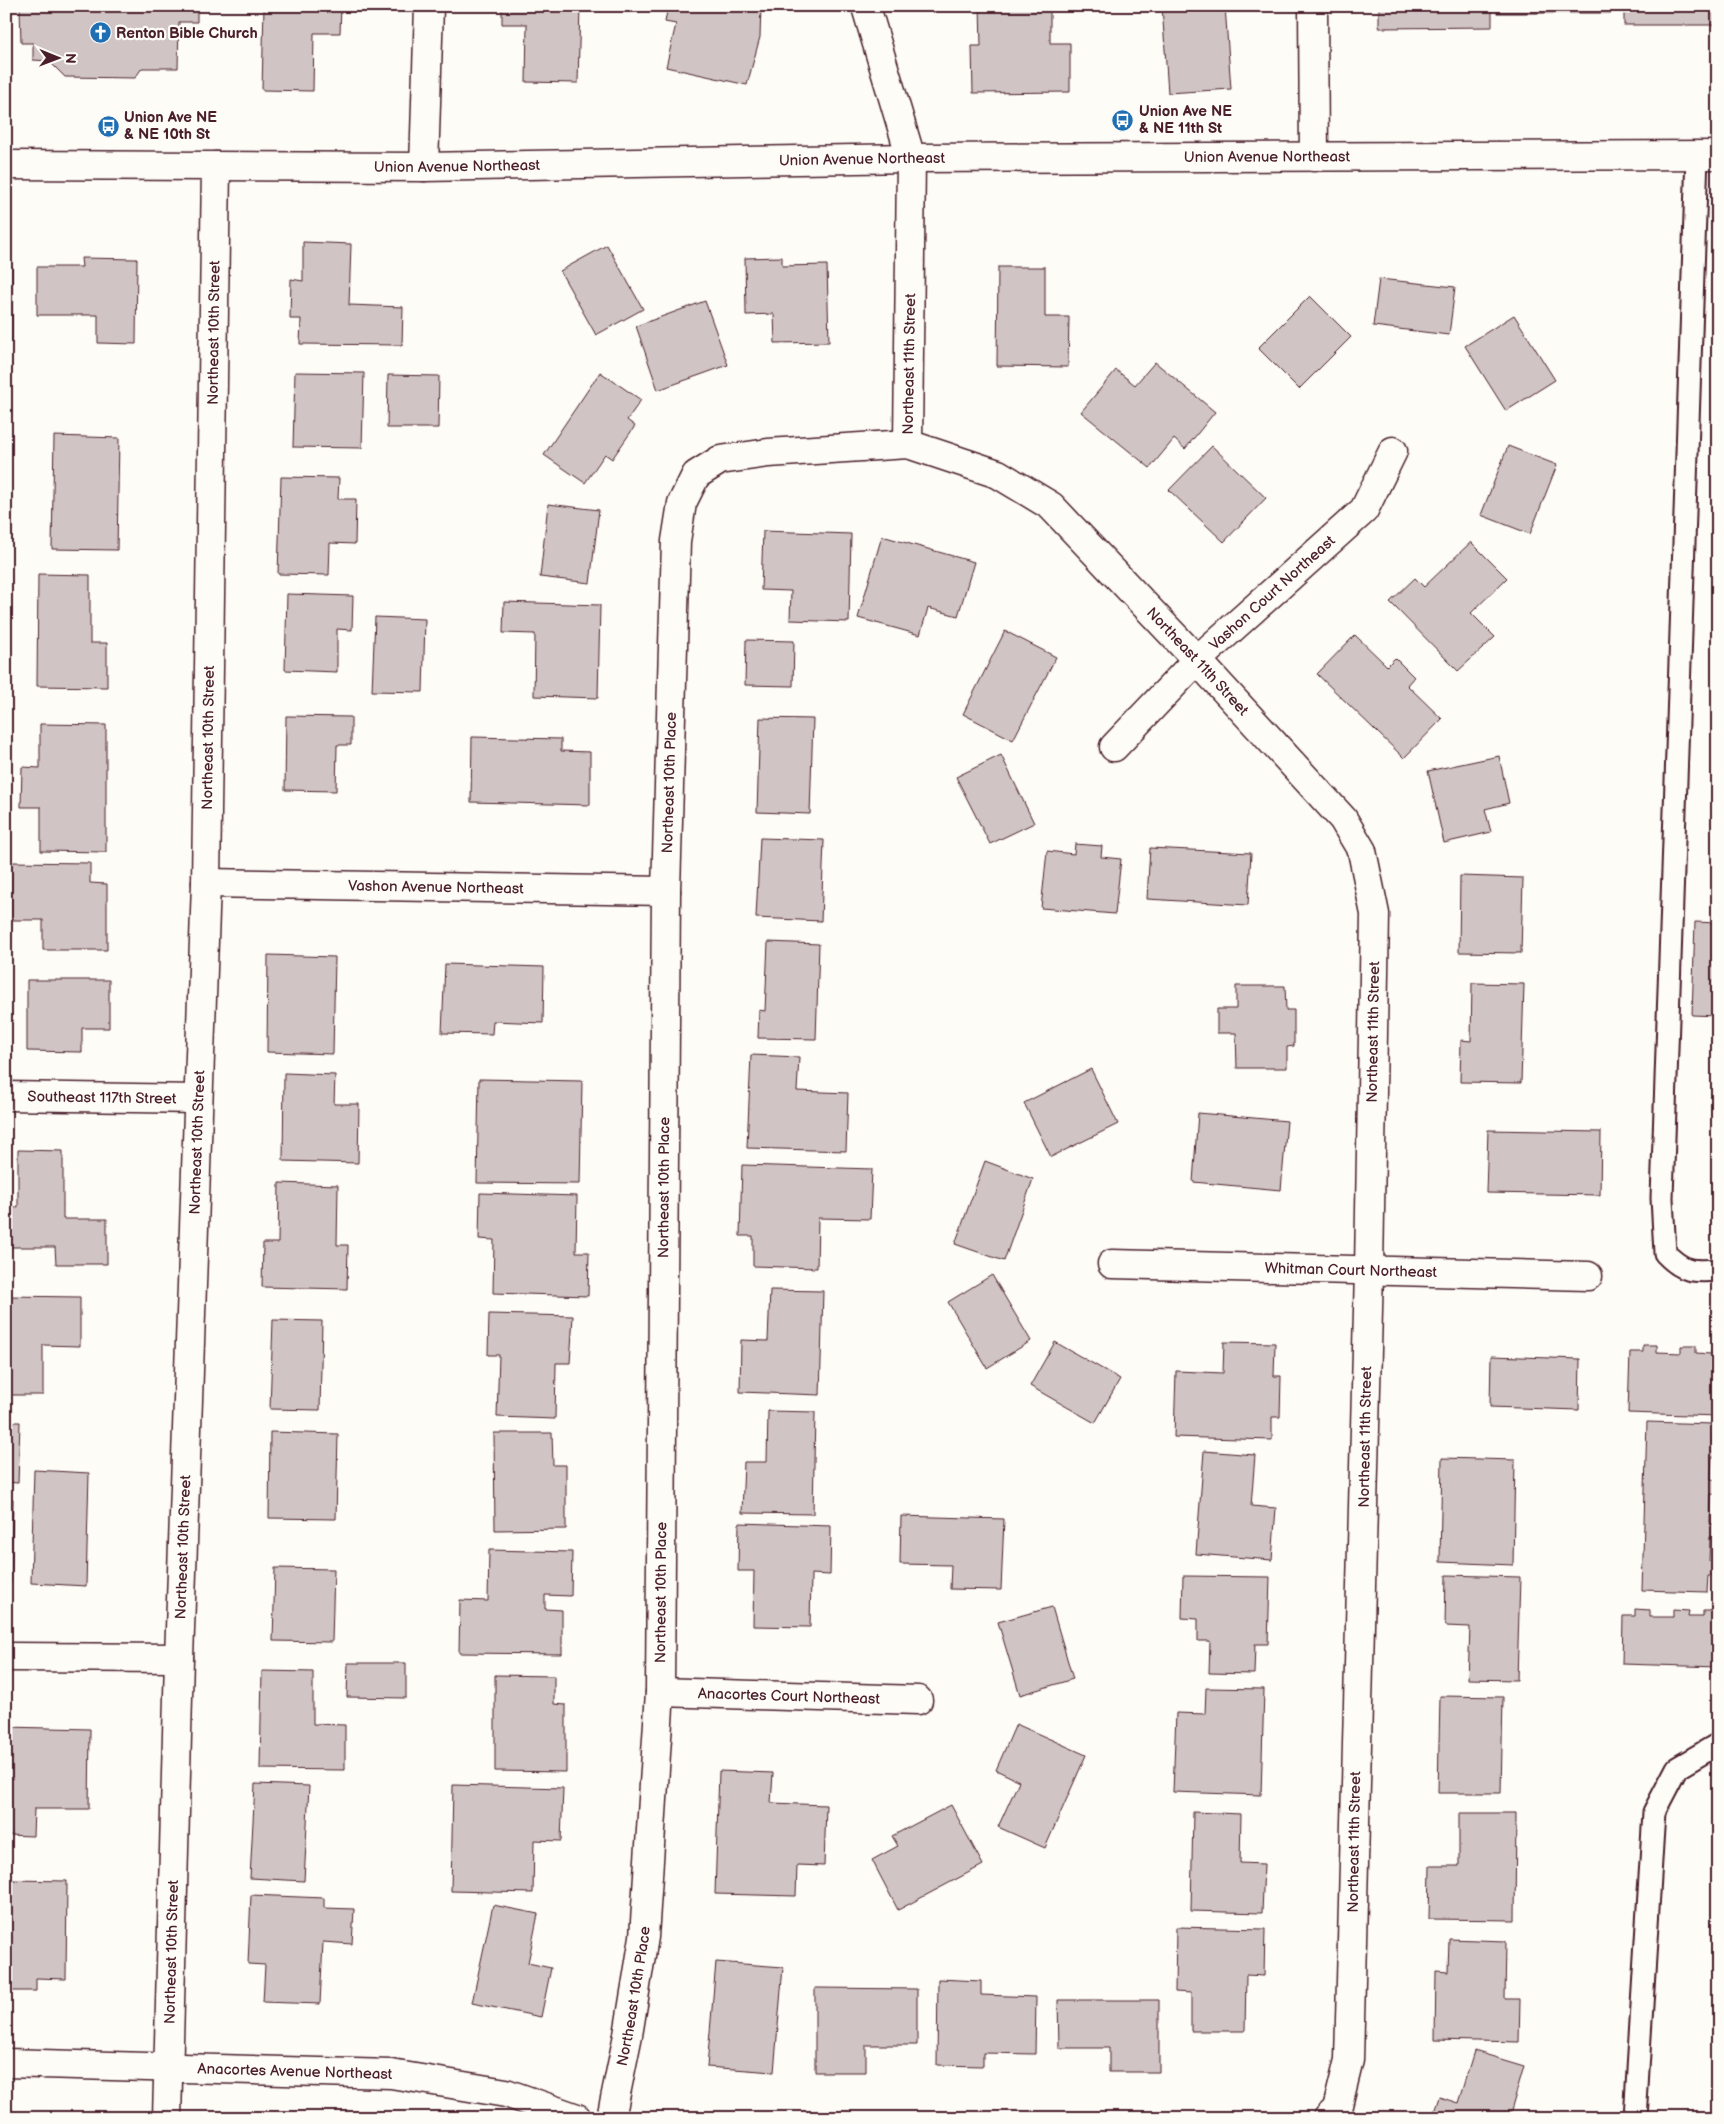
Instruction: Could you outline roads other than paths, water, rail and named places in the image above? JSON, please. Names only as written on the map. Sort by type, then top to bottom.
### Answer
[{"type":"street","points":[[424,167],[429,6]]},
{"type":"street","points":[[1312,6],[1314,157]]},
{"type":"street","name":"Northeast 11th Street","points":[[866,7],[911,158],[908,444],[998,474],[1051,506],[1197,660],[1343,820],[1362,850],[1375,914],[1369,1270],[1349,2060],[1336,2109],[1328,2118]]},
{"type":"street","name":"Union Avenue Northeast","points":[[6,164],[424,167],[911,158],[1708,155]]},
{"type":"street","name":"Northeast 10th Street","points":[[167,2118],[179,1658],[206,883],[216,166]]},
{"type":"street","name":"Northeast 10th Place","points":[[611,2118],[628,2036],[644,1937],[660,1692],[666,891],[676,541],[682,503],[696,475],[720,460],[768,453],[908,444]]},
{"type":"street","name":"Vashon Court Northeast","points":[[1114,746],[1197,660],[1364,510],[1393,451]]},
{"type":"street","name":"Vashon Avenue Northeast","points":[[206,883],[666,891]]},
{"type":"street","name":"Southeast 117th Street","points":[[6,1096],[198,1099]]},
{"type":"street","name":"Whitman Court Northeast","points":[[1112,1264],[1588,1276]]},
{"type":"street","points":[[6,1657],[179,1658]]},
{"type":"street","name":"Anacortes Court Northeast","points":[[660,1692],[918,1700]]},
{"type":"street","name":"Anacortes Avenue Northeast","points":[[6,2063],[391,2074],[506,2093],[577,2118]]},
{"type":"lane","points":[[1708,155],[1662,1198],[1665,1253],[1675,1264],[1693,1272],[1718,1270]]},
{"type":"lane","points":[[1635,2118],[1654,1812],[1677,1768],[1718,1744]]},
{"type":"place","name":"Renton Bible Church","points":[[100,33]]},
{"type":"place","name":"Union Ave NE & NE 11th St","points":[[1123,120]]},
{"type":"place","name":"Union Ave NE & NE 10th St","points":[[108,126]]}]
